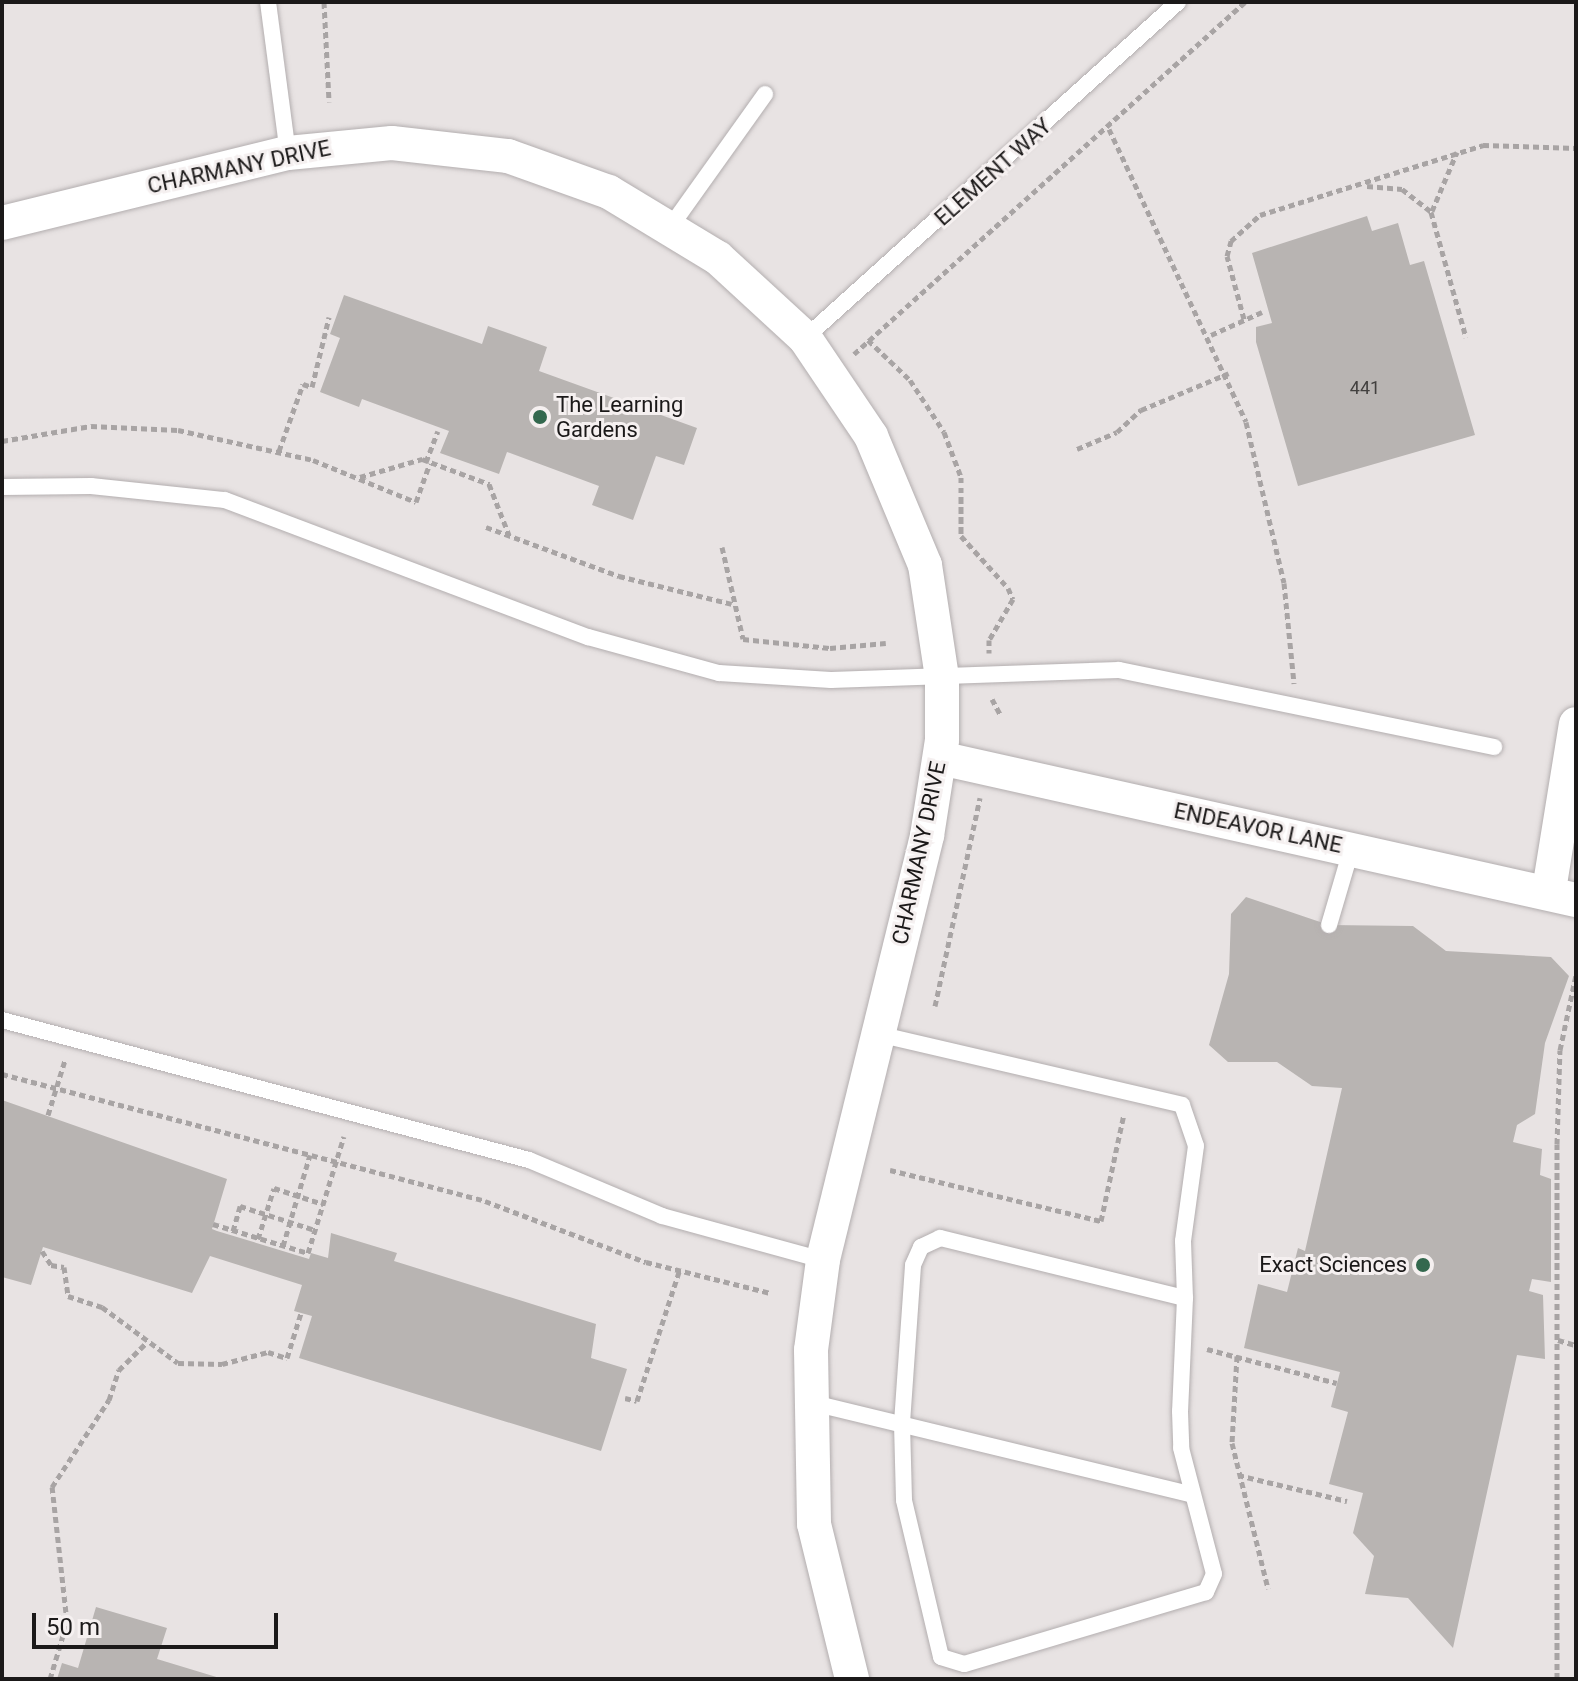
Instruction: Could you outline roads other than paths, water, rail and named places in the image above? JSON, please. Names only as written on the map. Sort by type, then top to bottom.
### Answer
[{"type":"street","name":"CHARMANY DRIVE","points":[[2,223],[288,153],[392,143],[508,156],[609,192],[671,226],[758,290],[805,338],[871,436],[909,514],[928,579],[942,677],[940,758],[823,1260],[807,1401],[814,1524],[852,1679]]},
{"type":"street","points":[[1562,895],[1576,724]]},
{"type":"street","name":"ENDEAVOR LANE","points":[[940,758],[1562,895]]},
{"type":"lane","points":[[268,2],[288,153]]},
{"type":"lane","name":"ELEMENT WAY","points":[[805,338],[1178,2]]},
{"type":"lane","points":[[671,226],[765,94]]},
{"type":"lane","points":[[2,487],[91,486],[225,500],[588,637],[719,673],[942,677],[1119,670],[1494,747]]},
{"type":"lane","points":[[1329,925],[1352,847]]},
{"type":"lane","points":[[2,1020],[529,1160],[662,1216],[823,1260]]},
{"type":"lane","points":[[878,1034],[1182,1105],[1196,1146],[1183,1241],[1185,1298],[1180,1411],[1192,1495],[1214,1574],[1206,1592],[964,1664],[941,1657],[910,1535],[902,1423],[913,1265],[921,1247],[940,1238],[1185,1298]]},
{"type":"lane","points":[[807,1401],[1192,1495]]},
{"type":"place","name":"The Learning Gardens","points":[[540,417]]},
{"type":"place","name":"Exact Sciences","points":[[1423,1265]]}]
